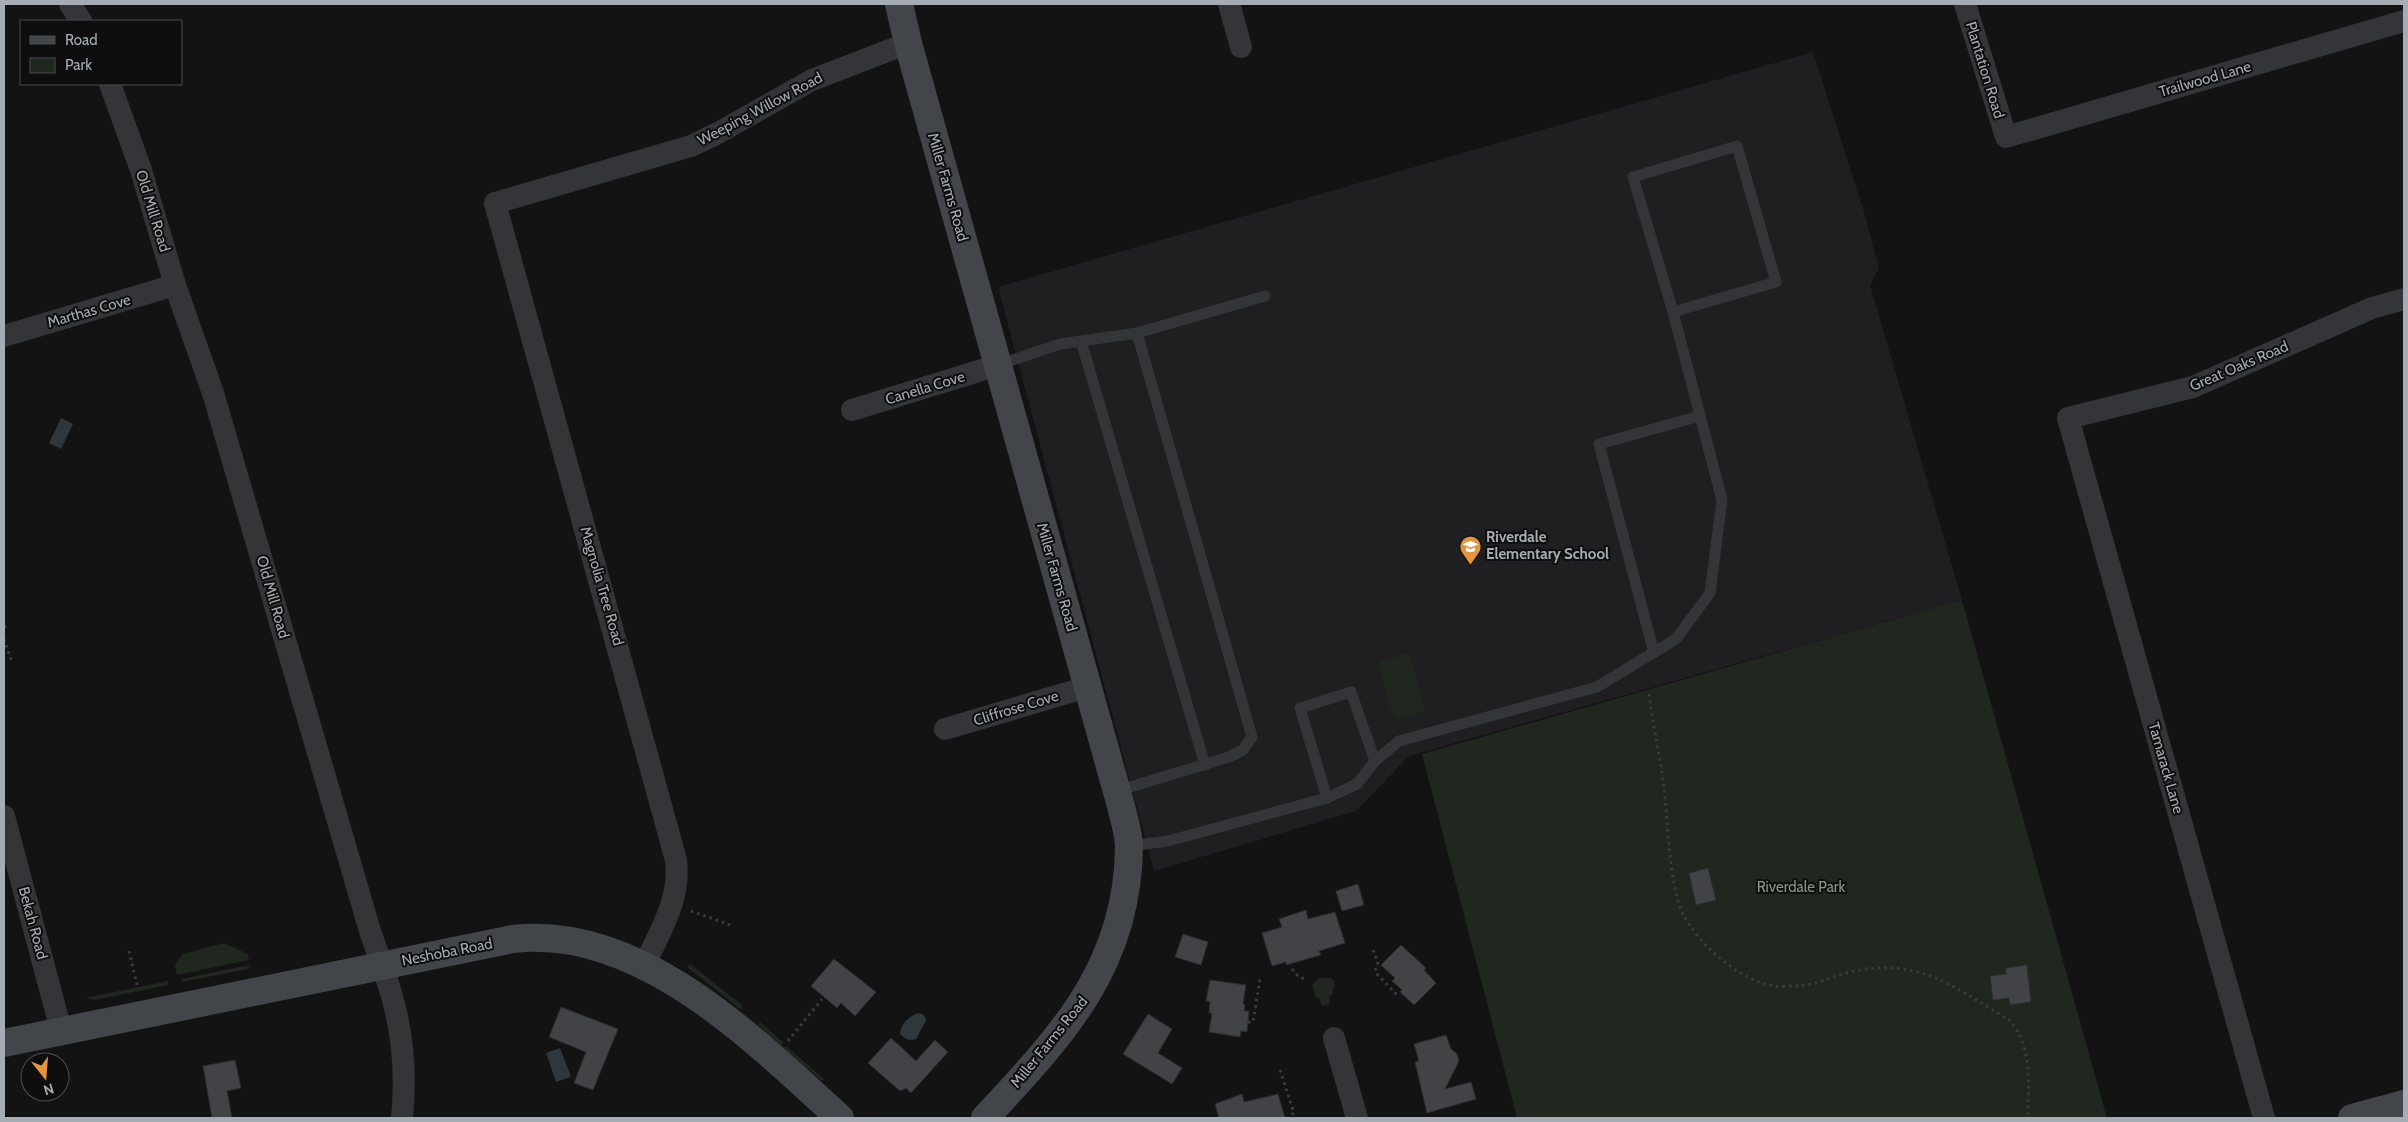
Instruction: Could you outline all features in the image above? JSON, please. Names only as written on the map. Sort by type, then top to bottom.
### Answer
[{"type":"street","points":[[70,4],[80,20]]},
{"type":"street","name":"Miller Farms Road","points":[[899,4],[908,43],[1117,791],[1129,846],[1122,901],[1112,942],[1089,994],[1058,1037],[985,1118]]},
{"type":"street","points":[[1229,4],[1241,47]]},
{"type":"street","name":"Plantation Road","points":[[1964,4],[2006,137]]},
{"type":"street","name":"Trailwood Lane","points":[[2006,137],[2404,21]]},
{"type":"street","name":"Weeping Willow Road","points":[[495,203],[690,146],[718,133],[812,80],[908,43]]},
{"type":"street","name":"Old Mill Road","points":[[110,85],[141,170],[175,285],[213,393],[381,965],[392,994],[404,1075],[402,1118]]},
{"type":"street","name":"Magnolia Tree Road","points":[[495,203],[676,860],[677,887],[672,904],[644,966]]},
{"type":"street","name":"Marthas Cove","points":[[4,336],[175,285]]},
{"type":"street","name":"Great Oaks Road","points":[[2068,418],[2193,387],[2372,308],[2404,299]]},
{"type":"street","name":"Canella Cove","points":[[852,410],[998,365]]},
{"type":"street","name":"Tamarack Lane","points":[[2068,418],[2264,1118]]},
{"type":"street","name":"Cliffrose Cove","points":[[945,729],[1088,686]]},
{"type":"street","name":"Bekah Road","points":[[4,816],[61,1030]]},
{"type":"street","name":"Neshoba Road","points":[[4,1043],[381,965],[532,936],[586,945],[644,966],[686,989],[738,1029],[840,1118]]},
{"type":"street","points":[[1334,1038],[1357,1118]]},
{"type":"street","points":[[2352,1118],[2404,1104]]},
{"type":"lane","points":[[1129,846],[1168,841],[1327,798],[1357,784],[1375,761],[1398,741],[1597,687],[1676,640],[1710,593],[1722,500],[1673,312],[1633,177],[1738,146],[1776,282],[1673,312]]},
{"type":"lane","points":[[998,365],[1060,344],[1137,333],[1264,296]]},
{"type":"lane","points":[[1117,791],[1229,758],[1243,750],[1252,737],[1137,333]]},
{"type":"lane","points":[[1081,340],[1205,765]]},
{"type":"lane","points":[[1654,653],[1598,444],[1700,416]]},
{"type":"lane","points":[[1327,798],[1300,708],[1351,692],[1375,761]]},
{"type":"path","points":[[4,639],[12,663]]},
{"type":"path","points":[[1649,694],[1664,787],[1676,891],[1682,912],[1697,937],[1748,977],[1774,986],[1800,986],[1826,981],[1853,971],[1877,968],[1921,971],[1940,979],[2009,1020],[2018,1029],[2026,1050],[2028,1118]]},
{"type":"path","points":[[672,904],[730,925]]},
{"type":"path","points":[[1373,950],[1378,962],[1375,972],[1400,998]]},
{"type":"path","points":[[129,951],[138,985]]},
{"type":"path","points":[[1292,969],[1307,980]]},
{"type":"path","points":[[1248,1022],[1253,1022],[1260,979]]},
{"type":"path","points":[[784,1046],[822,999]]},
{"type":"path","points":[[1280,1070],[1294,1113],[1288,1117]]},
{"type":"shaded area","points":[[1813,52],[1864,212],[1879,268],[1870,285],[1962,600],[1409,756],[1356,811],[1154,871],[998,287]]},
{"type":"shaded area","points":[[61,418],[73,424],[61,449],[49,443]]},
{"type":"shaded area","points":[[920,1013],[925,1016],[926,1021],[916,1039],[906,1039],[900,1034],[902,1027],[909,1018]]},
{"type":"shaded area","points":[[560,1048],[571,1077],[556,1082],[546,1053]]},
{"type":"green space","name":"Riverdale Park","points":[[1962,600],[2107,1118],[1517,1118],[1422,754]]},
{"type":"green space","points":[[1409,653],[1426,711],[1398,720],[1393,716],[1378,662]]},
{"type":"green space","points":[[224,943],[248,954],[249,960],[177,975],[175,965],[183,954]]},
{"type":"green space","points":[[690,964],[743,1006],[740,1009],[687,967]]},
{"type":"green space","points":[[249,965],[249,969],[182,982],[181,979]]},
{"type":"green space","points":[[1319,978],[1331,978],[1335,982],[1332,995],[1329,996],[1330,1004],[1322,1006],[1319,998],[1316,999],[1312,985]]},
{"type":"green space","points":[[168,981],[168,985],[95,1000],[85,998]]},
{"type":"green space","points":[[760,1022],[784,1043],[781,1045],[757,1024]]},
{"type":"green space","points":[[786,1046],[824,1079],[822,1081],[784,1048]]},
{"type":"building","points":[[1708,868],[1716,900],[1696,905],[1689,873]]},
{"type":"building","points":[[1358,884],[1364,905],[1342,911],[1336,891]]},
{"type":"building","points":[[1306,910],[1308,919],[1335,912],[1345,943],[1319,951],[1321,955],[1286,965],[1286,962],[1272,966],[1262,933],[1282,927],[1279,919]]},
{"type":"building","points":[[1183,934],[1208,942],[1201,965],[1175,957]]},
{"type":"building","points":[[1401,945],[1426,968],[1424,970],[1436,983],[1414,1005],[1400,992],[1402,990],[1392,981],[1395,978],[1381,965]]},
{"type":"building","points":[[834,959],[876,992],[855,1016],[841,1003],[837,1008],[811,986]]},
{"type":"building","points":[[2027,965],[2031,1002],[2010,1005],[2009,998],[1993,1000],[1990,976],[2006,974],[2006,968]]},
{"type":"building","points":[[1210,980],[1246,985],[1243,1004],[1245,1005],[1244,1011],[1249,1011],[1247,1032],[1241,1031],[1240,1037],[1209,1032],[1212,1013],[1209,1013],[1210,1002],[1206,1001]]},
{"type":"building","points":[[561,1007],[618,1029],[593,1090],[574,1083],[586,1052],[549,1037]]},
{"type":"building","points":[[1148,1014],[1172,1029],[1158,1053],[1182,1068],[1172,1084],[1123,1054]]},
{"type":"building","points":[[1446,1035],[1451,1049],[1457,1054],[1459,1061],[1445,1089],[1471,1082],[1476,1099],[1427,1113],[1415,1062],[1419,1061],[1414,1044]]},
{"type":"building","points":[[891,1038],[916,1061],[935,1040],[948,1052],[911,1093],[906,1088],[900,1091],[868,1063]]},
{"type":"building","points":[[235,1060],[241,1088],[227,1091],[232,1118],[212,1118],[203,1066]]},
{"type":"building","points":[[1242,1094],[1244,1102],[1278,1094],[1285,1118],[1219,1118],[1215,1104]]},
{"type":"place","name":"Riverdale Elementary School","points":[[1470,565]]}]
